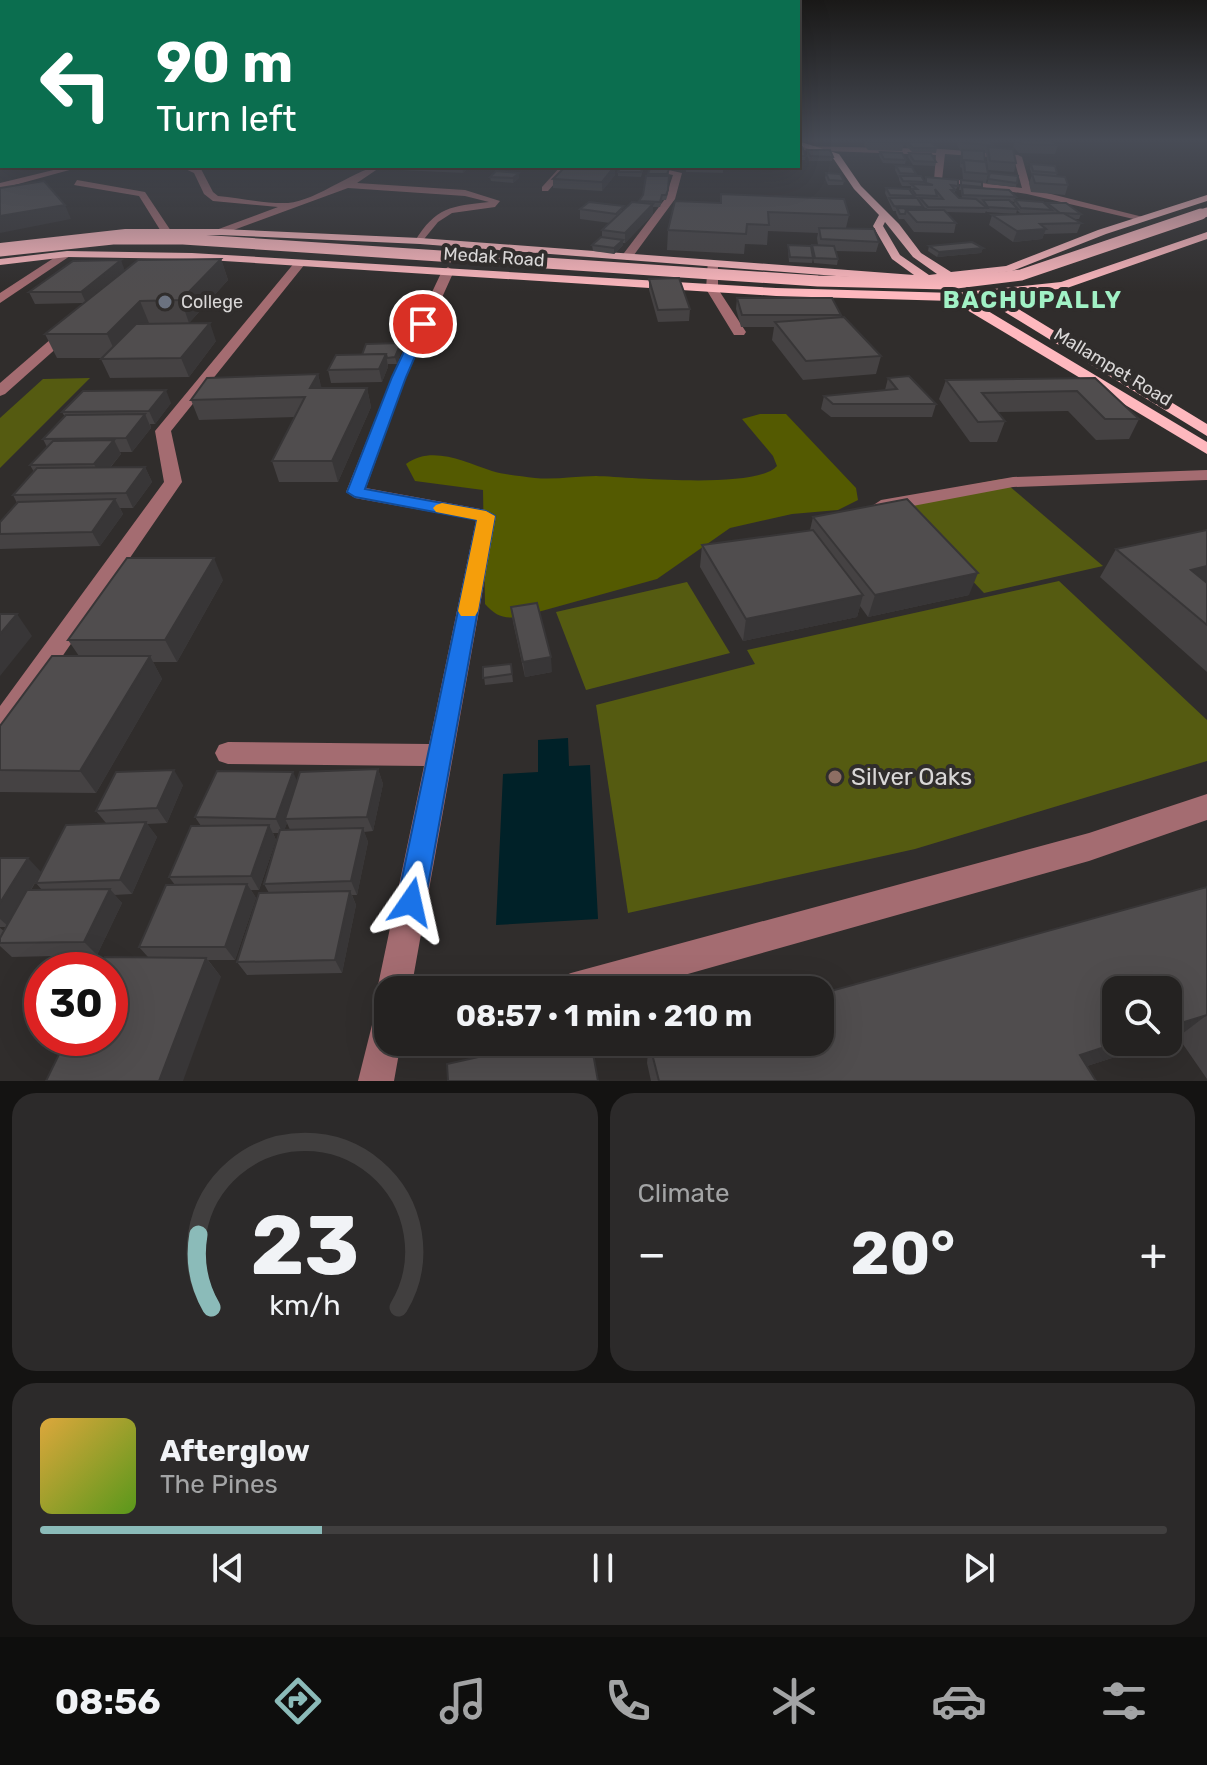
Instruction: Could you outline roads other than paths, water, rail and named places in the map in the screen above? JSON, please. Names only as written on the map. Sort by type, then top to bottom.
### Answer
[{"type":"main road","points":[[861,191],[895,226],[917,255],[951,278]]},
{"type":"main road","name":"Medak Road","points":[[0,254],[75,235],[220,232],[420,241],[874,277],[951,278],[1008,269],[1102,232],[1207,198]]},
{"type":"main road","points":[[0,254],[113,239],[183,239],[818,281],[948,284],[1021,275],[1207,212]]},
{"type":"main road","points":[[883,216],[878,226],[896,257],[927,279]]},
{"type":"main road","points":[[0,254],[111,245],[193,247],[673,281],[957,290],[1041,279],[1207,223]]},
{"type":"main road","points":[[1102,232],[1165,250]]},
{"type":"main road","name":"Medak Road","points":[[0,254],[155,255],[712,289],[955,297],[1063,285],[1204,238]]},
{"type":"main road","name":"Mallampet Road","points":[[986,295],[1207,431]]},
{"type":"main road","name":"Mallampet Road","points":[[955,297],[1207,449]]},
{"type":"street","points":[[127,191],[142,194],[166,231]]},
{"type":"street","points":[[208,191],[216,199],[290,206]]},
{"type":"street","points":[[220,232],[330,191]]},
{"type":"street","points":[[420,241],[433,218],[453,209],[492,205],[495,201],[483,196],[427,191]]},
{"type":"street","points":[[627,257],[672,191]]},
{"type":"street","points":[[1029,191],[1142,218]]},
{"type":"street","points":[[0,299],[67,254]]},
{"type":"street","points":[[143,266],[155,255]]},
{"type":"street","points":[[712,262],[712,289],[739,332]]},
{"type":"street","points":[[0,726],[173,482],[163,431],[299,264]]},
{"type":"street","points":[[397,976],[486,516],[355,492],[399,377],[448,271]]},
{"type":"street","points":[[0,391],[83,318]]},
{"type":"street","points":[[864,509],[1013,482],[1207,475]]},
{"type":"street","points":[[228,753],[440,755]]},
{"type":"street","points":[[622,976],[1089,847],[1207,807]]},
{"type":"street","points":[[376,1081],[382,1056]]},
{"type":"water","points":[[568,738],[569,766],[590,765],[598,919],[496,925],[503,774],[538,772],[538,740]]},
{"type":"place","name":"College","points":[[165,302]]},
{"type":"place","name":"Silver Oaks","points":[[835,777]]},
{"type":"district","name":"BACHUPALLY","points":[[1033,300]]}]
